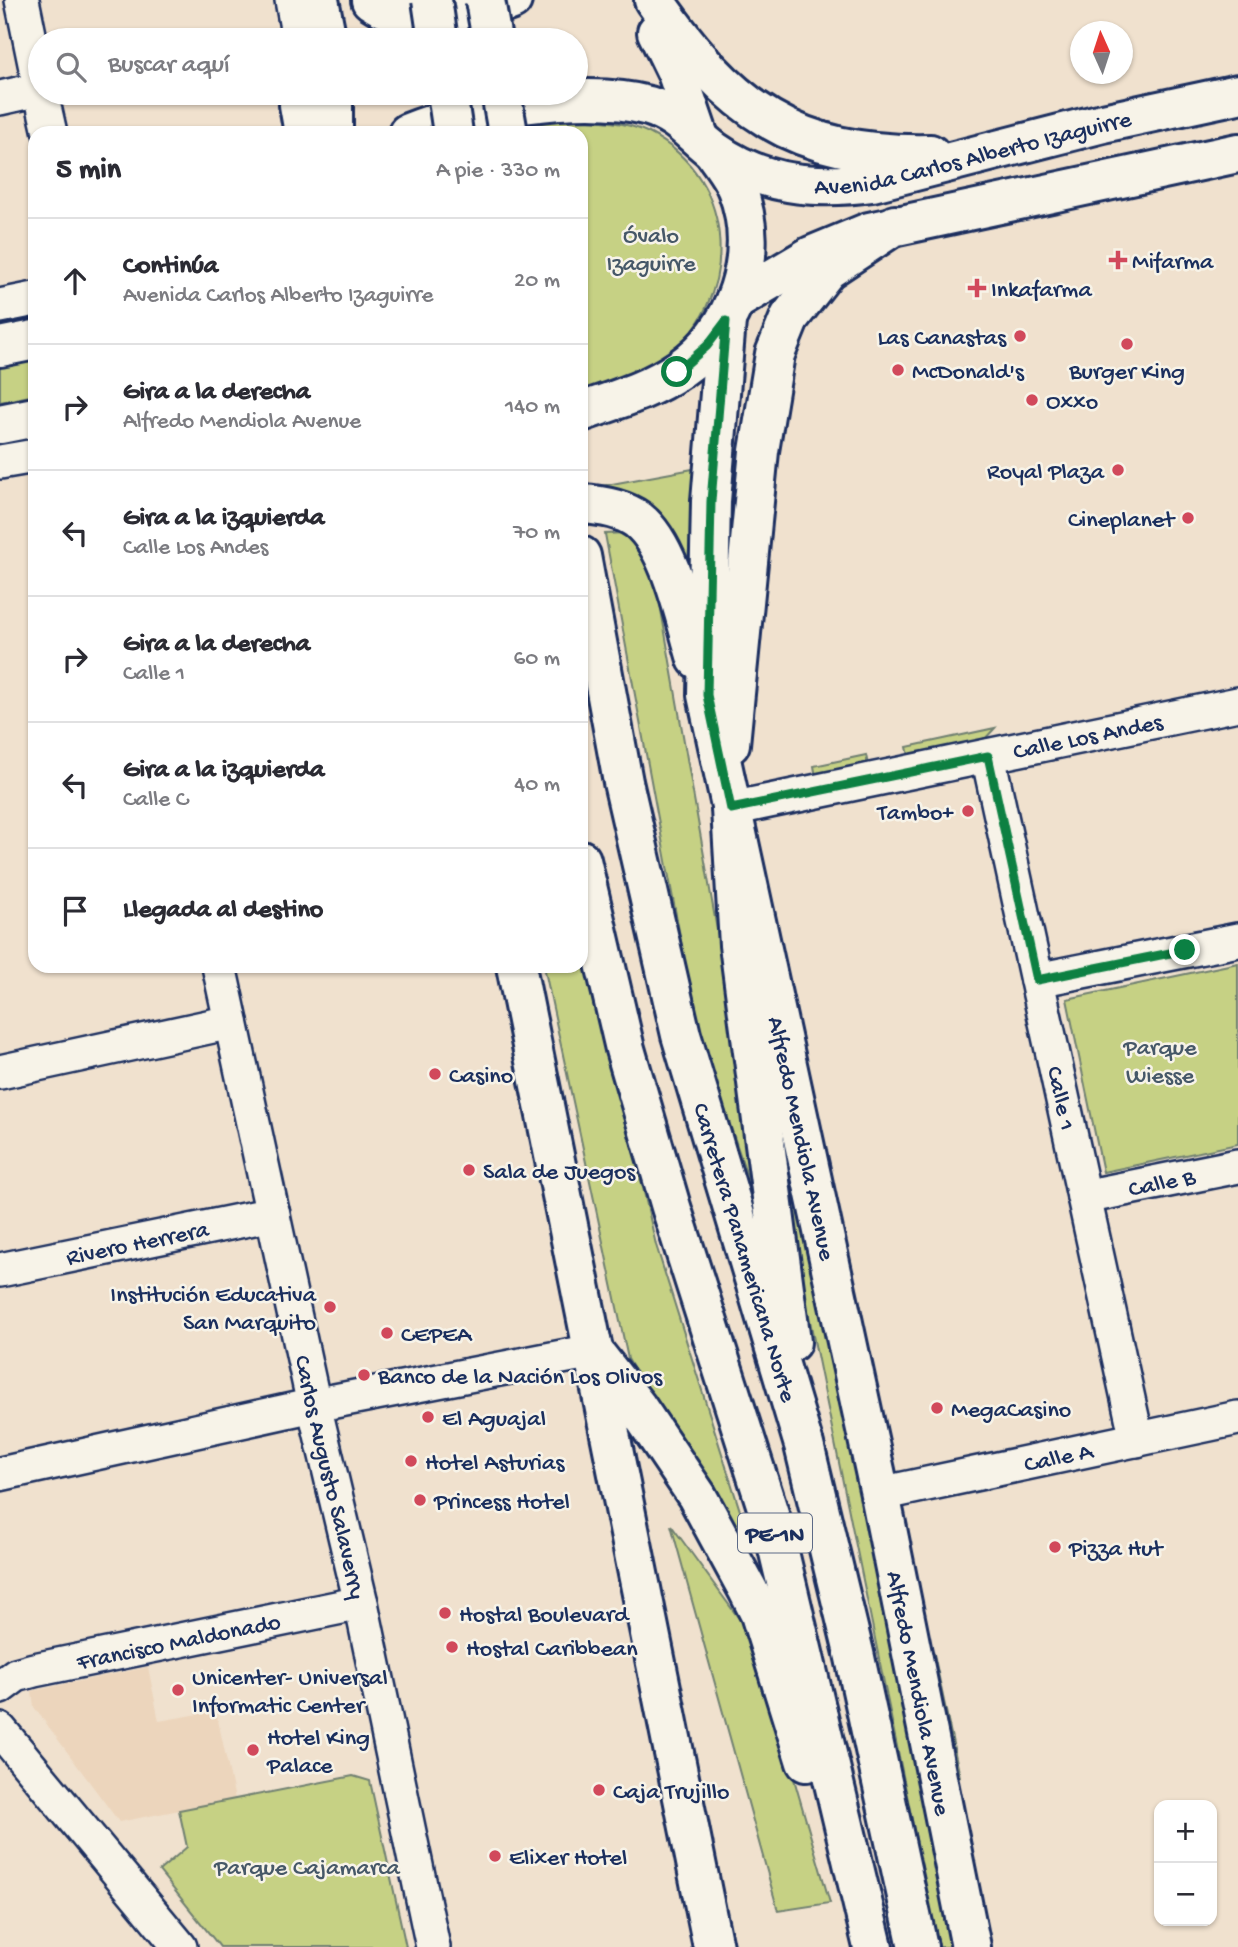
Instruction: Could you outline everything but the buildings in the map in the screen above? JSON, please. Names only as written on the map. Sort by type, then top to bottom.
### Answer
[{"type":"main road","points":[[319,0],[325,28]]},
{"type":"main road","points":[[371,0],[381,7],[408,15],[441,17],[490,9],[512,0]]},
{"type":"main road","points":[[432,0],[436,28]]},
{"type":"main road","points":[[485,0],[490,28]]},
{"type":"main road","points":[[641,0],[677,73],[706,144]]},
{"type":"main road","points":[[654,0],[699,60],[722,83],[761,114],[801,137],[824,145],[872,152],[927,154],[999,148]]},
{"type":"main road","name":"Avenida Carlos Alberto Izaguirre","points":[[706,144],[748,172],[772,180],[837,187],[872,182],[999,148],[1238,94]]},
{"type":"main road","name":"Avenida Carlos Alberto Izaguirre","points":[[588,100],[649,106],[683,121],[706,144],[736,186],[746,224],[746,263],[731,311],[701,352],[677,372],[644,389],[588,409]]},
{"type":"main road","points":[[449,105],[452,126]]},
{"type":"main road","points":[[503,105],[507,126]]},
{"type":"main road","name":"Avenida Carlos Alberto Izaguirre","points":[[429,126],[520,105]]},
{"type":"main road","points":[[306,111],[324,126]]},
{"type":"main road","name":"Avenida Carlos Alberto Izaguirre","points":[[731,311],[811,256],[895,225],[1238,153]]},
{"type":"main road","points":[[804,1445],[739,946],[731,809],[731,727],[759,451],[775,354],[790,317],[827,270],[895,225]]},
{"type":"main road","name":"Alfredo Mendiola Avenue","points":[[731,311],[711,501],[707,695],[880,1494],[971,1947]]},
{"type":"main road","points":[[0,347],[28,341]]},
{"type":"main road","points":[[0,424],[28,418]]},
{"type":"main road","points":[[0,442],[28,443]]},
{"type":"main road","points":[[588,504],[601,505],[638,520],[661,550],[707,695]]},
{"type":"main road","name":"Carretera Panamericana Norte","points":[[588,593],[623,782],[681,1035],[804,1445],[854,1653],[918,1947]]},
{"type":"main road","name":"PE-1N","points":[[588,891],[625,1049],[671,1207],[772,1522],[872,1944]]},
{"type":"main road","points":[[517,973],[713,1947]]},
{"type":"main road","points":[[593,1351],[637,1407],[696,1496],[748,1590],[760,1614],[817,1793],[855,1865]]},
{"type":"street","points":[[22,0],[28,28]]},
{"type":"street","points":[[292,0],[297,28]]},
{"type":"street","points":[[0,98],[28,93]]},
{"type":"street","points":[[44,105],[49,126]]},
{"type":"street","points":[[0,306],[28,300]]},
{"type":"street","points":[[0,462],[28,457]]},
{"type":"street","name":"Calle Los Andes","points":[[731,809],[1238,704]]},
{"type":"street","name":"Calle 1","points":[[988,756],[1137,1440]]},
{"type":"street","points":[[1037,980],[1238,940]]},
{"type":"street","name":"Carlos Augusto Salaverry","points":[[220,973],[314,1405],[361,1603],[433,1947]]},
{"type":"street","points":[[0,1072],[231,1023]]},
{"type":"street","name":"Calle B","points":[[1084,1197],[1238,1166]]},
{"type":"street","name":"Rivero Herrera","points":[[0,1270],[273,1214]]},
{"type":"street","points":[[0,1474],[314,1405],[593,1351]]},
{"type":"street","name":"Calle A","points":[[880,1494],[1238,1419]]},
{"type":"street","name":"Francisco Maldonado","points":[[0,1687],[25,1672],[361,1603]]},
{"type":"street","points":[[0,1730],[180,1947]]},
{"type":"shaded area","points":[[148,1667],[159,1721],[216,1711],[235,1799],[119,1822],[34,1707],[32,1691]]},
{"type":"green space","name":"Óvalo Izaguirre","points":[[570,120],[630,126],[649,133],[679,154],[701,180],[714,210],[720,243],[717,276],[706,308],[687,337],[661,361],[643,371],[588,389],[588,126],[502,126]]},
{"type":"green space","points":[[28,356],[28,396],[0,402],[0,362]]},
{"type":"green space","points":[[698,468],[686,577],[680,576],[659,511],[604,495],[601,486]]},
{"type":"green space","points":[[625,533],[653,564],[763,1193],[753,1194],[696,1022],[605,534]]},
{"type":"green space","points":[[995,728],[983,741],[909,756],[907,747]]},
{"type":"green space","points":[[866,755],[868,765],[816,777],[814,766]]},
{"type":"green space","points":[[588,945],[656,1245],[748,1536],[733,1540],[628,1359],[545,973],[588,973]]},
{"type":"green space","name":"Parque Wiesse","points":[[1238,963],[1238,1144],[1103,1172],[1067,999]]},
{"type":"green space","points":[[791,1166],[957,1947],[938,1947],[779,1169]]},
{"type":"green space","points":[[671,1525],[753,1638],[830,1903],[778,1911]]},
{"type":"green space","points":[[924,1651],[934,1654],[960,1777],[951,1781]]},
{"type":"green space","name":"Parque Cajamarca","points":[[353,1776],[370,1781],[406,1947],[220,1947],[159,1871],[187,1847],[179,1810]]},
{"type":"place","name":"Mifarma","points":[[1118,260]]},
{"type":"place","name":"Inkafarma","points":[[977,288]]},
{"type":"place","name":"Las Canastas","points":[[1020,336]]},
{"type":"place","name":"Burger King","points":[[1127,344]]},
{"type":"place","name":"McDonald's","points":[[898,370]]},
{"type":"place","name":"Oxxo","points":[[1032,400]]},
{"type":"place","name":"Royal Plaza","points":[[1118,470]]},
{"type":"place","name":"Cineplanet","points":[[1188,518]]},
{"type":"place","name":"Tambo+","points":[[968,811]]},
{"type":"place","name":"Casino","points":[[435,1074]]},
{"type":"place","name":"Sala de Juegos","points":[[469,1170]]},
{"type":"place","name":"Institución Educativa San Marquito","points":[[330,1307]]},
{"type":"place","name":"CEPEA","points":[[387,1333]]},
{"type":"place","name":"Banco de la Nación Los Olivos","points":[[364,1375]]},
{"type":"place","name":"MegaCasino","points":[[937,1408]]},
{"type":"place","name":"El Aguajal","points":[[428,1417]]},
{"type":"place","name":"Hotel Asturias","points":[[411,1461]]},
{"type":"place","name":"Princess Hotel","points":[[420,1500]]},
{"type":"place","name":"Pizza Hut","points":[[1055,1547]]},
{"type":"place","name":"Hostal Boulevard","points":[[445,1613]]},
{"type":"place","name":"Hostal Caribbean","points":[[452,1647]]},
{"type":"place","name":"Unicenter- Universal Informatic Center","points":[[178,1690]]},
{"type":"place","name":"Hotel King Palace","points":[[253,1750]]},
{"type":"place","name":"Caja Trujillo","points":[[599,1790]]},
{"type":"place","name":"Elixer Hotel","points":[[495,1856]]},
{"type":"route","points":[[677,372],[707,346],[726,321],[711,501],[707,695],[731,809],[988,756],[1037,980],[1185,950]]}]
